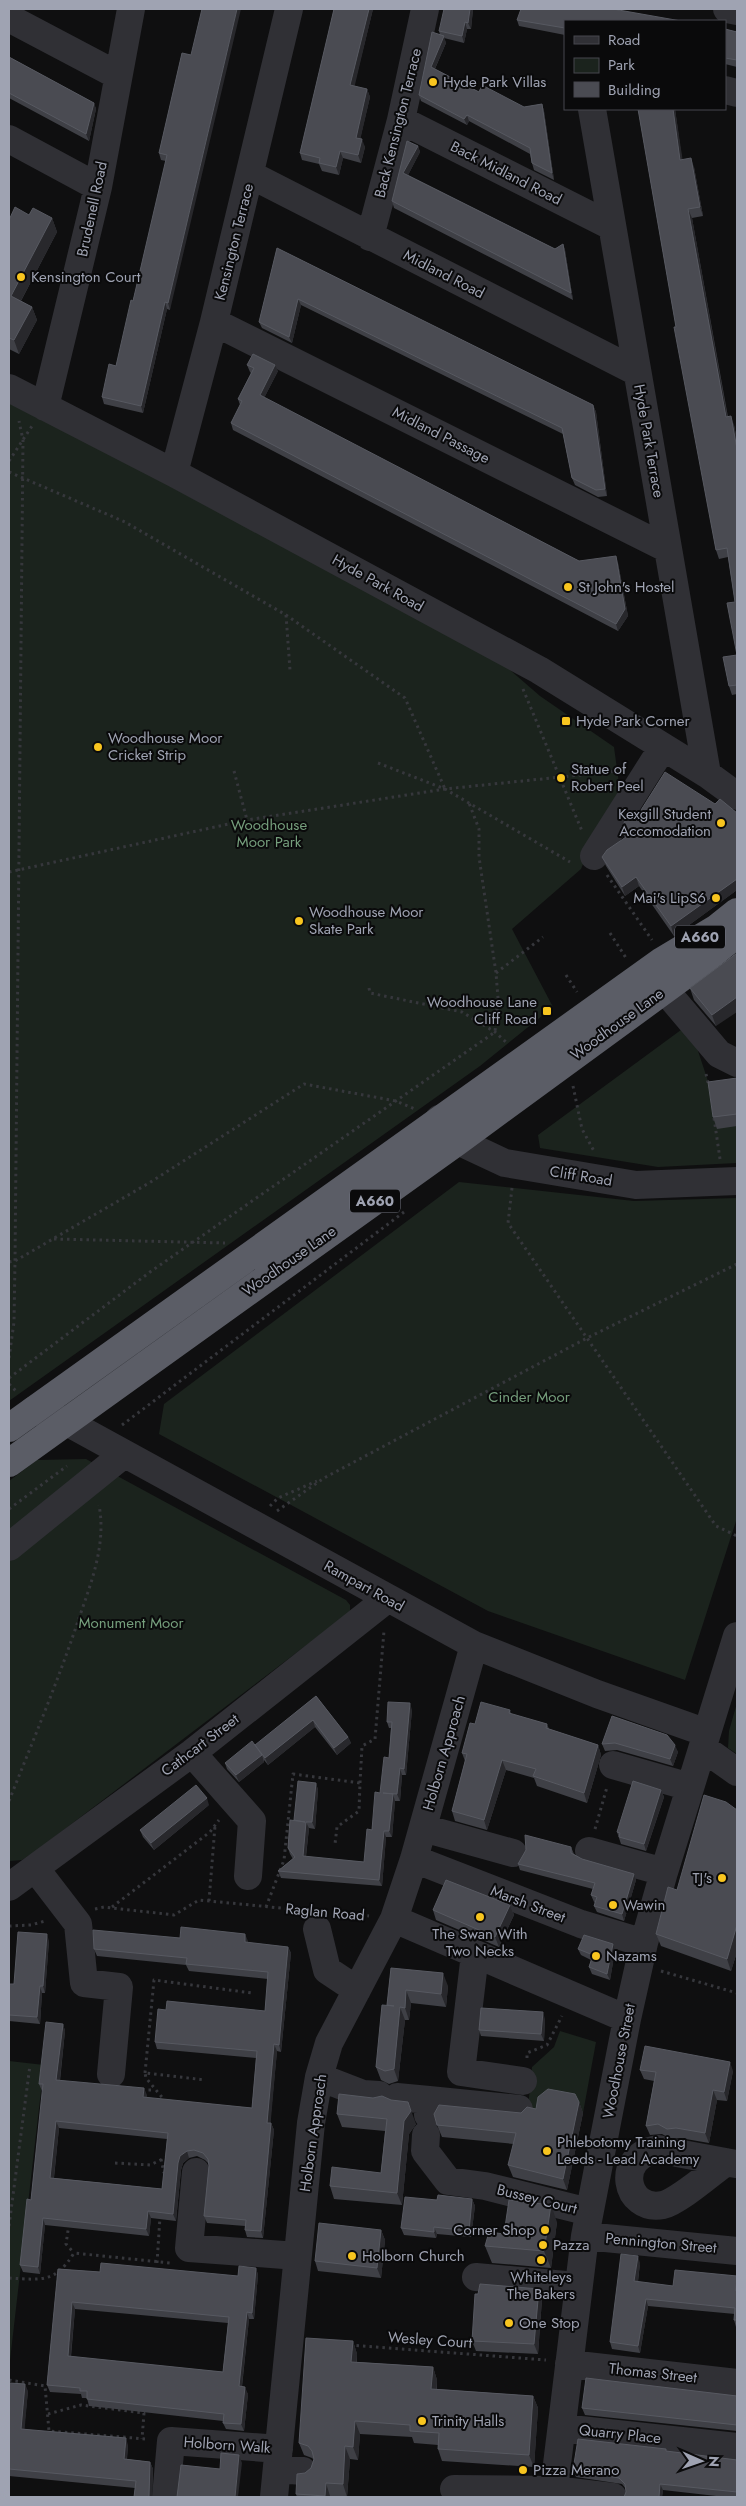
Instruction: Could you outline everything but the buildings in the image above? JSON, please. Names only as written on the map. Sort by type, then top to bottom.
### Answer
[{"type":"highway","name":"Woodhouse Lane","points":[[9,1428],[266,1246],[439,1119],[638,977],[717,928],[737,912]]},
{"type":"highway","name":"Woodhouse Lane","points":[[9,1463],[458,1141],[737,934]]},
{"type":"street","name":"Brudenell Road","points":[[45,407],[98,187],[117,75],[131,9]]},
{"type":"street","name":"Kensington Terrace","points":[[174,473],[214,322],[289,9]]},
{"type":"street","name":"Back Kensington Terrace","points":[[370,237],[401,120],[425,9]]},
{"type":"street","points":[[727,9],[737,11]]},
{"type":"street","points":[[9,18],[117,75]]},
{"type":"street","name":"Hyde Park Terrace","points":[[592,110],[707,774]]},
{"type":"street","name":"Back Midland Road","points":[[401,120],[611,226]]},
{"type":"street","points":[[9,139],[98,187]]},
{"type":"street","name":"Midland Road","points":[[250,175],[637,372]]},
{"type":"street","name":"Midland Passage","points":[[214,322],[668,549]]},
{"type":"street","name":"Hyde Park Road","points":[[9,388],[174,473],[539,670],[707,774],[737,796]]},
{"type":"street","points":[[594,856],[663,747]]},
{"type":"street","points":[[664,989],[719,1054],[737,1063]]},
{"type":"street","name":"Cliff Road","points":[[439,1119],[458,1141],[505,1163],[636,1185],[730,1181]]},
{"type":"street","name":"Rampart Road","points":[[34,1410],[65,1421],[474,1645],[705,1740],[737,1772]]},
{"type":"street","points":[[9,1547],[96,1476],[112,1447]]},
{"type":"street","name":"Cathcart Street","points":[[9,1886],[192,1753],[387,1599]]},
{"type":"street","name":"Woodhouse Street","points":[[554,2494],[562,2428],[563,2375],[587,2224],[627,2019],[664,1872],[737,1636]]},
{"type":"street","name":"Holborn Approach","points":[[274,2497],[286,2463],[298,2256],[311,2123],[319,2077],[329,2043],[394,1919],[414,1860],[474,1645]]},
{"type":"street","points":[[192,1753],[252,1821],[248,1876]]},
{"type":"street","points":[[613,1765],[690,1787]]},
{"type":"street","points":[[423,1828],[513,1853]]},
{"type":"street","points":[[589,1851],[664,1872]]},
{"type":"street","name":"Marsh Street","points":[[414,1860],[582,1924],[642,1954]]},
{"type":"street","points":[[35,1868],[78,1924],[84,1983],[118,1987],[111,2074]]},
{"type":"street","points":[[317,1917],[328,1970],[357,1990]]},
{"type":"street","points":[[394,1919],[627,2019]]},
{"type":"street","points":[[475,1954],[461,2072],[523,2081]]},
{"type":"street","points":[[319,2077],[363,2094],[388,2096],[428,2117],[519,2109]]},
{"type":"street","name":"Bussey Court","points":[[428,2117],[425,2150],[448,2181],[485,2186],[587,2224]]},
{"type":"street","points":[[648,2150],[668,2151],[732,2163],[663,2205],[651,2205],[642,2201],[634,2194],[630,2185],[629,2175],[632,2164],[638,2156],[648,2150]]},
{"type":"street","points":[[196,2172],[188,2248],[298,2256]]},
{"type":"street","name":"Pennington Street","points":[[587,2224],[737,2251]]},
{"type":"street","points":[[476,2277],[578,2286]]},
{"type":"street","name":"Thomas Street","points":[[563,2375],[737,2383]]},
{"type":"street","name":"Quarry Place","points":[[562,2428],[737,2447]]},
{"type":"street","name":"Holborn Walk","points":[[166,2497],[171,2441],[286,2463]]},
{"type":"street","points":[[454,2489],[613,2497]]},
{"type":"path","points":[[9,461],[45,407]]},
{"type":"path","points":[[9,1358],[14,1322],[15,1261],[23,478],[23,440],[18,416]]},
{"type":"path","points":[[9,472],[124,522],[286,615],[405,698],[445,789]]},
{"type":"path","points":[[286,615],[290,670]]},
{"type":"path","points":[[508,654],[594,856],[665,959]]},
{"type":"path","points":[[378,763],[445,789],[582,869],[594,856]]},
{"type":"path","points":[[9,872],[247,820],[445,789],[561,778],[618,771],[626,767]]},
{"type":"path","points":[[234,771],[247,820]]},
{"type":"path","points":[[9,1378],[193,1242],[494,1032],[498,998],[496,974],[479,857],[479,829],[469,803]]},
{"type":"path","points":[[610,933],[638,977]]},
{"type":"path","points":[[496,974],[543,937]]},
{"type":"path","points":[[369,988],[370,993],[462,1012],[494,1032],[525,1058]]},
{"type":"path","points":[[705,1036],[706,1075],[710,1093]]},
{"type":"path","points":[[568,1060],[582,1130],[596,1155]]},
{"type":"path","points":[[9,1262],[15,1261],[149,1183],[304,1084],[396,1101],[439,1119]]},
{"type":"path","points":[[713,1112],[730,1181]]},
{"type":"path","points":[[515,1165],[508,1223],[716,1526],[737,1536]]},
{"type":"path","points":[[112,1447],[407,1210]]},
{"type":"path","points":[[53,1239],[227,1243]]},
{"type":"path","points":[[253,1525],[278,1498],[324,1478],[587,1338],[737,1264]]},
{"type":"path","points":[[9,1509],[80,1456],[96,1476],[100,1514],[99,1549],[96,1567],[64,1662],[9,1800]]},
{"type":"path","points":[[253,1525],[324,1478]]},
{"type":"path","points":[[335,1844],[337,1827],[359,1810],[362,1746],[375,1739],[387,1599]]},
{"type":"path","points":[[589,1851],[613,1765]]},
{"type":"path","points":[[266,1907],[284,1860],[293,1774],[360,1783]]},
{"type":"path","points":[[112,1908],[210,1832],[237,1804]]},
{"type":"path","points":[[209,1902],[215,1826]]},
{"type":"path","name":"Raglan Road","points":[[9,1926],[31,1925],[70,1913],[104,1907],[174,1915],[199,1900],[266,1907],[317,1917],[394,1919]]},
{"type":"path","points":[[642,1954],[737,1993]]},
{"type":"path","points":[[166,2102],[146,2078],[145,2073],[154,1980],[252,1993]]},
{"type":"path","points":[[9,2226],[30,2065]]},
{"type":"path","points":[[145,2073],[206,2080]]},
{"type":"path","points":[[161,2159],[164,2179]]},
{"type":"path","points":[[156,2263],[160,2216]]},
{"type":"path","points":[[69,2224],[66,2244],[74,2253],[156,2263],[186,2263],[188,2248]]},
{"type":"path","points":[[9,2278],[42,2280],[64,2268],[74,2253]]},
{"type":"path","name":"Wesley Court","points":[[345,2344],[563,2375]]},
{"type":"path","points":[[9,2380],[45,2386],[49,2431],[171,2441]]},
{"type":"path","points":[[48,2414],[81,2405],[144,2413],[142,2439]]},
{"type":"green space","name":"Woodhouse Moor Park","points":[[9,400],[503,664],[540,696],[614,747],[620,791],[589,849],[581,869],[512,929],[553,1007],[480,1066],[9,1401]]},
{"type":"green space","points":[[685,1027],[696,1045],[712,1093],[737,1126],[737,1163],[658,1167],[540,1148],[538,1135]]},
{"type":"green space","name":"Cinder Moor","points":[[459,1182],[634,1201],[737,1198],[737,1518],[685,1680],[488,1611],[159,1434],[164,1404]]},
{"type":"green space","name":"Monument Moor","points":[[86,1459],[346,1600],[350,1605],[350,1612],[36,1851],[22,1860],[9,1861],[9,1481],[37,1460]]},
{"type":"green space","points":[[737,1703],[737,1754],[728,1748],[729,1731]]},
{"type":"green space","points":[[560,2031],[596,2042],[583,2113],[579,2105],[527,2118],[532,2067],[554,2047]]},
{"type":"green space","points":[[9,2061],[44,2065],[9,2369]]},
{"type":"place","name":"Hyde Park Villas","points":[[433,82]]},
{"type":"place","name":"Kensington Court","points":[[21,277]]},
{"type":"place","name":"St John's Hostel","points":[[568,587]]},
{"type":"place","name":"Hyde Park Corner","points":[[566,721]]},
{"type":"place","name":"Woodhouse Moor Cricket Strip","points":[[98,747]]},
{"type":"place","name":"Statue of Robert Peel","points":[[561,778]]},
{"type":"place","name":"Kexgill Student Accomodation","points":[[721,823]]},
{"type":"place","name":"Mai's LipS6","points":[[716,898]]},
{"type":"place","name":"Woodhouse Moor Skate Park","points":[[299,921]]},
{"type":"place","name":"Woodhouse Lane Cliff Road","points":[[547,1011]]},
{"type":"place","name":"TJ's","points":[[722,1878]]},
{"type":"place","name":"Wawin","points":[[613,1905]]},
{"type":"place","name":"The Swan With Two Necks","points":[[480,1917]]},
{"type":"place","name":"Nazams","points":[[596,1956]]},
{"type":"place","name":"Phlebotomy Training Leeds - Lead Academy","points":[[547,2151]]},
{"type":"place","name":"Corner Shop","points":[[545,2230]]},
{"type":"place","name":"Pazza","points":[[543,2245]]},
{"type":"place","name":"Holborn Church","points":[[352,2256]]},
{"type":"place","name":"Whiteleys The Bakers","points":[[541,2260]]},
{"type":"place","name":"One Stop","points":[[509,2323]]},
{"type":"place","name":"Trinity Halls","points":[[422,2421]]},
{"type":"place","name":"Pizza Merano","points":[[523,2470]]}]
